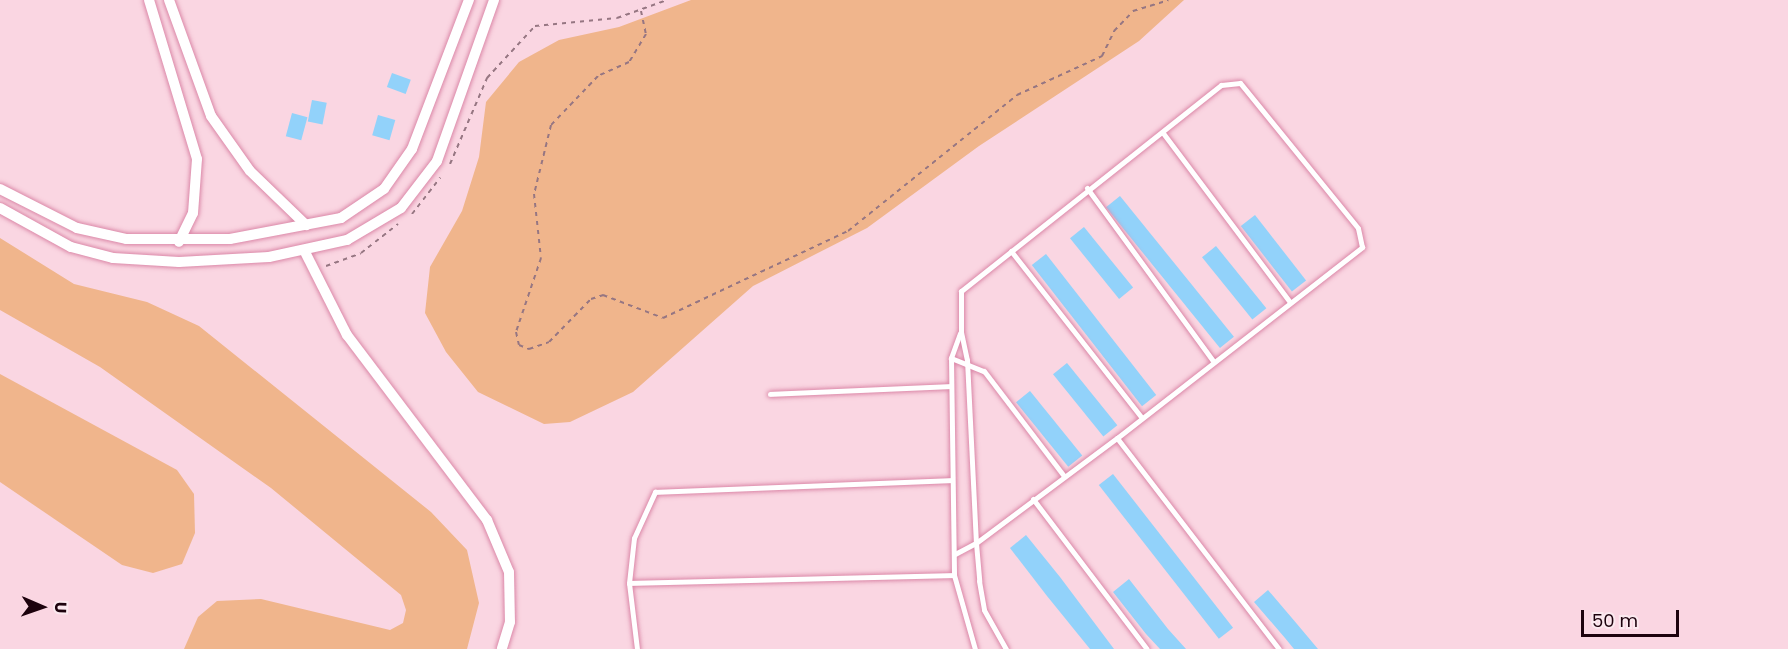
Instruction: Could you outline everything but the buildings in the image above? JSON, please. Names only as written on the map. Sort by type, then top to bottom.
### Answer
[{"type":"street","points":[[149,0],[197,159],[192,213],[179,242]]},
{"type":"street","points":[[169,0],[211,116],[250,171],[306,225]]},
{"type":"street","points":[[0,189],[59,220],[109,236],[179,242],[306,225],[363,207],[398,171],[430,112],[469,0]]},
{"type":"street","points":[[0,208],[71,246],[106,256],[178,262],[305,252],[370,230],[401,208],[422,185],[449,135],[494,0]]},
{"type":"street","points":[[106,256],[109,236]]},
{"type":"street","points":[[305,252],[318,270],[346,335],[498,541],[511,596],[502,649]]},
{"type":"lane","points":[[956,554],[976,543],[1117,438],[1141,417],[1362,247],[1358,228],[1240,83],[1221,85],[1163,133],[1087,188],[962,291],[961,332],[967,360],[976,543],[984,610],[1006,649]]},
{"type":"lane","points":[[1163,133],[1290,302]]},
{"type":"lane","points":[[1087,188],[1214,362]]},
{"type":"lane","points":[[1011,250],[1141,417]]},
{"type":"lane","points":[[961,332],[951,358],[950,386],[956,554],[954,575],[975,649],[969,649]]},
{"type":"lane","points":[[951,358],[967,360],[984,371],[1064,476]]},
{"type":"lane","points":[[770,394],[950,386]]},
{"type":"lane","points":[[1117,438],[1278,649]]},
{"type":"lane","points":[[637,649],[629,583],[643,508],[647,499],[665,489],[952,480]]},
{"type":"lane","points":[[1034,499],[1147,649]]},
{"type":"lane","points":[[629,583],[954,575]]},
{"type":"path","points":[[318,270],[361,253],[421,207],[450,162],[487,78],[535,26],[641,11],[667,0]]},
{"type":"path","points":[[641,11],[646,33],[629,62],[598,76],[551,125],[534,194],[541,258],[516,332],[519,345],[530,349],[549,342],[591,300],[603,295],[663,318],[848,231],[1017,95],[1102,56],[1132,11],[1168,0]]},
{"type":"shaded area","points":[[691,0],[1184,0],[1139,41],[979,146],[867,228],[753,286],[633,392],[570,422],[544,424],[478,392],[446,352],[425,313],[430,267],[462,211],[479,157],[486,102],[519,62],[559,40],[619,27]]},
{"type":"shaded area","points":[[0,238],[74,284],[147,302],[199,326],[431,512],[467,550],[479,603],[467,649],[184,649],[198,617],[217,601],[261,599],[390,630],[403,623],[406,610],[401,595],[271,488],[100,367],[0,310]]},
{"type":"shaded area","points":[[0,374],[177,470],[194,494],[195,533],[182,564],[153,573],[122,565],[0,482]]}]
